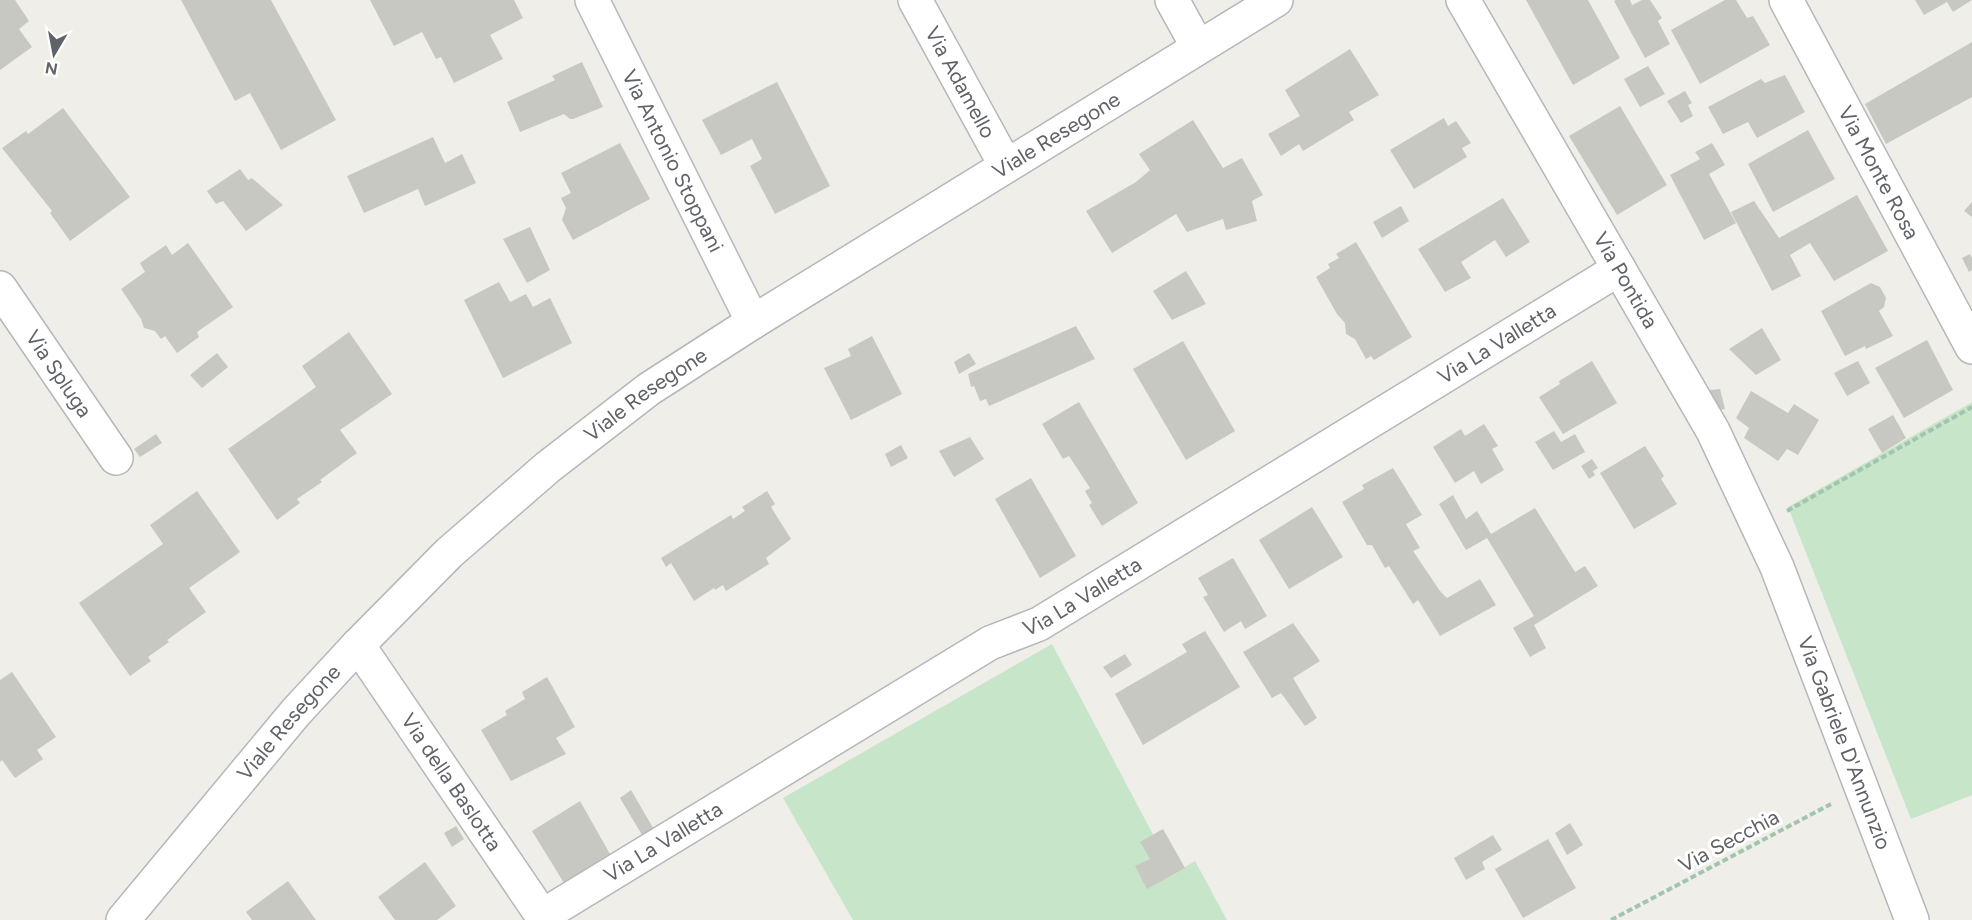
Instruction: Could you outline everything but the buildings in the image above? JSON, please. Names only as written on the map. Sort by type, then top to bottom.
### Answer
[{"type":"street","name":"Via Antonio Stoppani","points":[[592,0],[753,322]]},
{"type":"street","name":"Via Adamello","points":[[915,0],[1006,166]]},
{"type":"street","points":[[1172,0],[1198,47]]},
{"type":"street","name":"Viale Resegone","points":[[123,920],[296,712],[358,645],[449,553],[548,467],[649,389],[753,322],[1276,0]]},
{"type":"street","name":"Via Pontida","points":[[1464,0],[1713,431],[1777,567]]},
{"type":"street","name":"Via Monte Rosa","points":[[1786,0],[1972,347]]},
{"type":"street","name":"Via La Valletta","points":[[544,918],[990,643],[1039,624],[1619,269]]},
{"type":"street","name":"Via Spluga","points":[[0,288],[116,458]]},
{"type":"street","name":"Via Gabriele D'Annunzio","points":[[1777,567],[1912,920]]},
{"type":"street","name":"Via della Baslotta","points":[[358,645],[544,918]]},
{"type":"path","points":[[1758,527],[1972,407]]},
{"type":"path","name":"Via Secchia","points":[[1611,920],[1862,788]]},
{"type":"green space","points":[[1972,402],[1972,795],[1911,819],[1788,507]]},
{"type":"green space","points":[[1052,644],[1174,874],[1195,861],[1227,920],[853,920],[783,798]]}]
